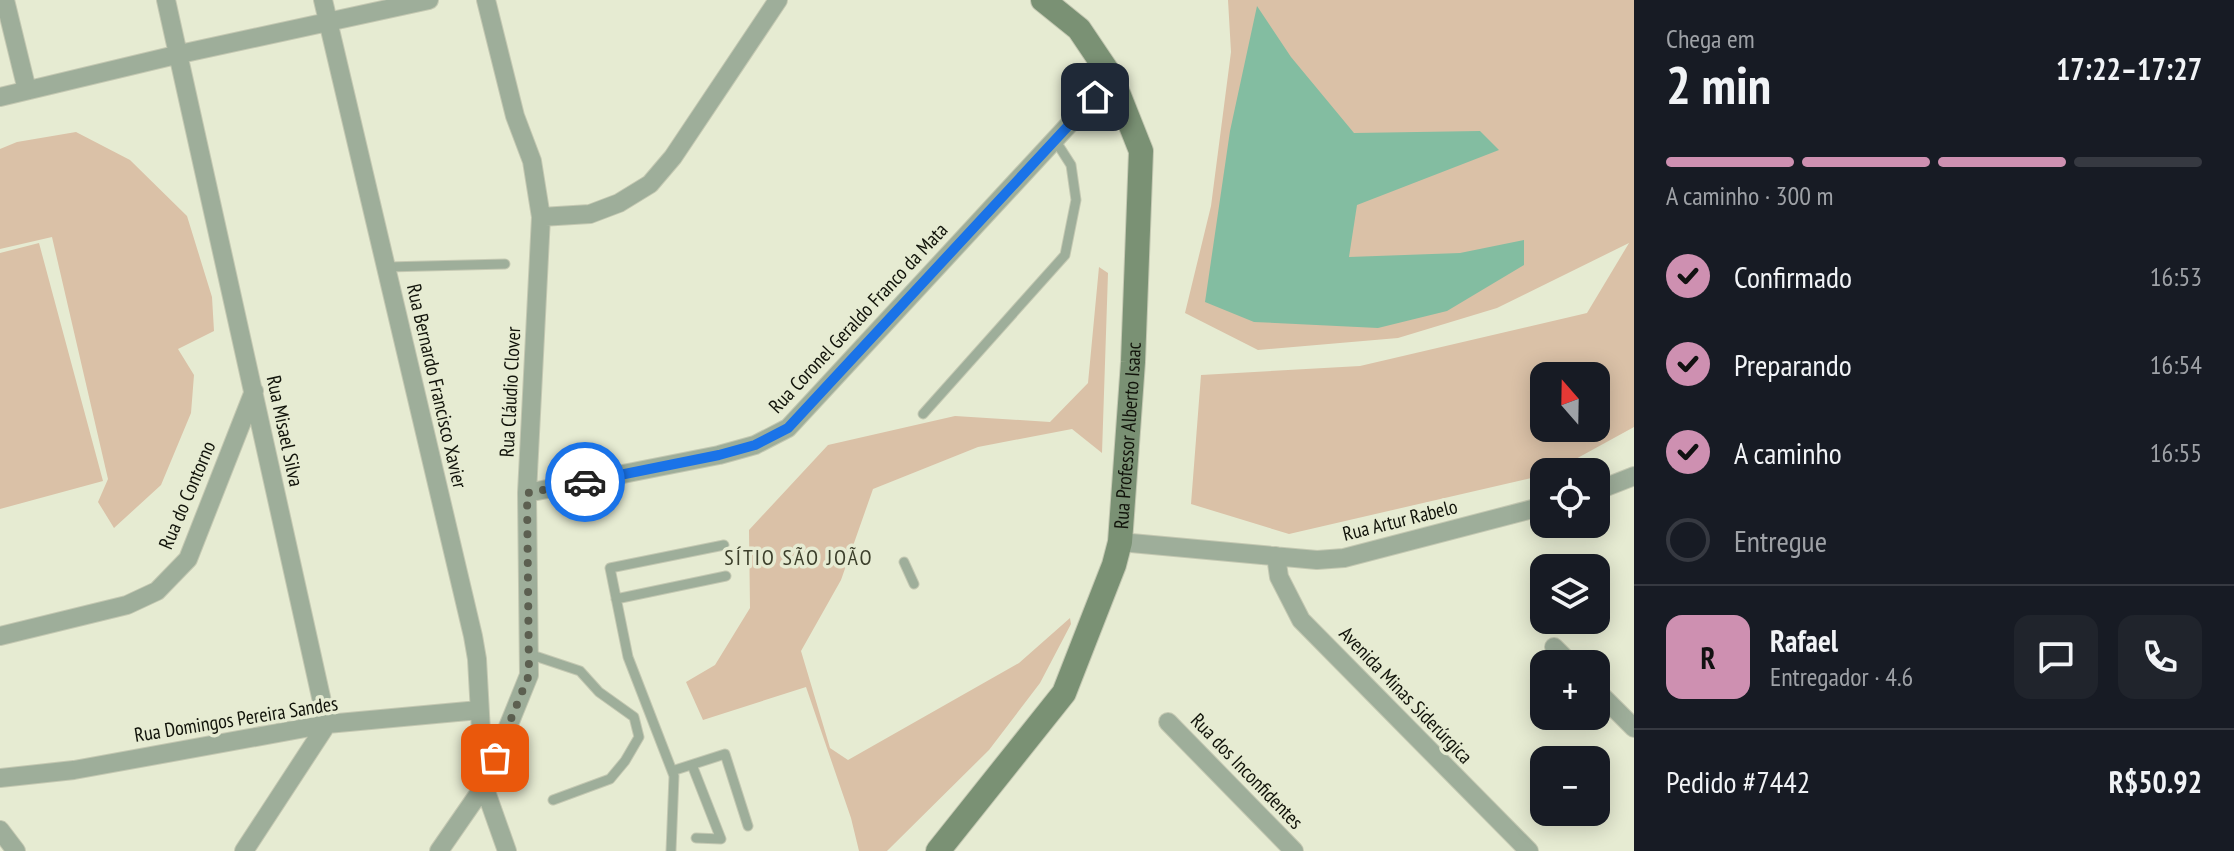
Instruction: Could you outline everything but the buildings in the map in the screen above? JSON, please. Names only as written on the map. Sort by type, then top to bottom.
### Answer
[{"type":"main road","name":"Rua Professor Alberto Isaac","points":[[938,851],[1064,693],[1120,542],[1133,362],[1141,151],[1112,78],[1079,29],[1043,0]]},
{"type":"street","points":[[5,0],[27,90]]},
{"type":"street","name":"Rua Misael Silva","points":[[166,0],[327,724]]},
{"type":"street","name":"Rua Bernardo Francisco Xavier","points":[[323,0],[473,636],[484,786],[507,851]]},
{"type":"street","points":[[0,97],[429,0]]},
{"type":"street","name":"Rua Cláudio Clover","points":[[439,851],[484,786],[529,675],[527,493],[541,217],[532,161],[515,116],[486,0]]},
{"type":"street","points":[[541,217],[590,214],[619,203],[650,184],[673,157],[778,0]]},
{"type":"street","name":"Rua Coronel Geraldo Franco da Mata","points":[[527,493],[719,455],[755,445],[788,428],[1112,78]]},
{"type":"street","name":"Rua do Contorno","points":[[0,636],[127,605],[157,591],[188,559],[254,391]]},
{"type":"street","points":[[1610,485],[1634,476]]},
{"type":"street","name":"Rua Artur Rabelo","points":[[1120,542],[1317,560],[1344,558],[1530,510]]},
{"type":"street","name":"Avenida Minas Siderúrgica","points":[[1276,556],[1279,577],[1301,620],[1524,849]]},
{"type":"street","points":[[1554,647],[1557,650]]},
{"type":"street","points":[[1610,704],[1634,728]]},
{"type":"street","name":"Rua Domingos Pereira Sandes","points":[[0,778],[74,770],[327,724],[479,710]]},
{"type":"street","name":"Rua dos Inconfidentes","points":[[1168,722],[1294,851]]},
{"type":"street","points":[[244,851],[327,724]]},
{"type":"street","points":[[0,830],[16,851]]},
{"type":"lane","points":[[923,414],[1065,255],[1076,200],[1071,165],[1055,140]]},
{"type":"lane","points":[[387,267],[505,264]]},
{"type":"lane","points":[[671,851],[672,771],[628,657],[610,568],[724,545]]},
{"type":"lane","points":[[904,562],[914,584]]},
{"type":"lane","points":[[616,599],[726,576]]},
{"type":"lane","points":[[529,654],[580,671],[599,692],[634,717],[639,737],[610,779],[553,800]]},
{"type":"lane","points":[[636,726],[653,721]]},
{"type":"lane","points":[[672,771],[725,754],[748,826]]},
{"type":"lane","points":[[692,765],[721,839],[696,838]]},
{"type":"shaded area","points":[[1228,0],[1634,0],[1634,427],[1610,440],[1610,362],[1530,362],[1530,442],[1607,442],[1578,458],[1530,458],[1530,478],[1289,534],[1191,504],[1201,375],[1360,366],[1587,313],[1629,243],[1497,308],[1398,338],[1258,350],[1185,313],[1211,206],[1231,52]]},
{"type":"shaded area","points":[[1257,6],[1291,57],[1354,133],[1480,131],[1499,150],[1357,205],[1349,257],[1460,253],[1524,240],[1524,265],[1447,311],[1378,328],[1254,322],[1205,302],[1230,131]]},
{"type":"shaded area","points":[[76,132],[130,160],[187,216],[212,297],[214,331],[178,349],[194,375],[191,413],[161,485],[114,528],[98,502],[108,479],[52,237],[0,249],[0,149],[17,142]]},
{"type":"shaded area","points":[[39,243],[103,481],[0,509],[0,253]]},
{"type":"shaded area","points":[[1099,267],[1108,273],[1102,453],[1072,429],[978,447],[873,489],[841,580],[801,651],[830,748],[848,760],[1019,663],[1070,618],[1071,624],[1040,683],[989,750],[887,851],[859,851],[851,818],[806,687],[703,720],[686,682],[715,665],[750,608],[749,530],[828,445],[955,416],[1050,422],[1088,383]]},
{"type":"way so far","points":[[495,758],[529,675],[527,493],[585,482]]},
{"type":"district","name":"SÍTIO SÃO JOÃO","points":[[799,557]]},
{"type":"route","points":[[585,482],[719,455],[755,445],[788,428],[1095,97]]}]
